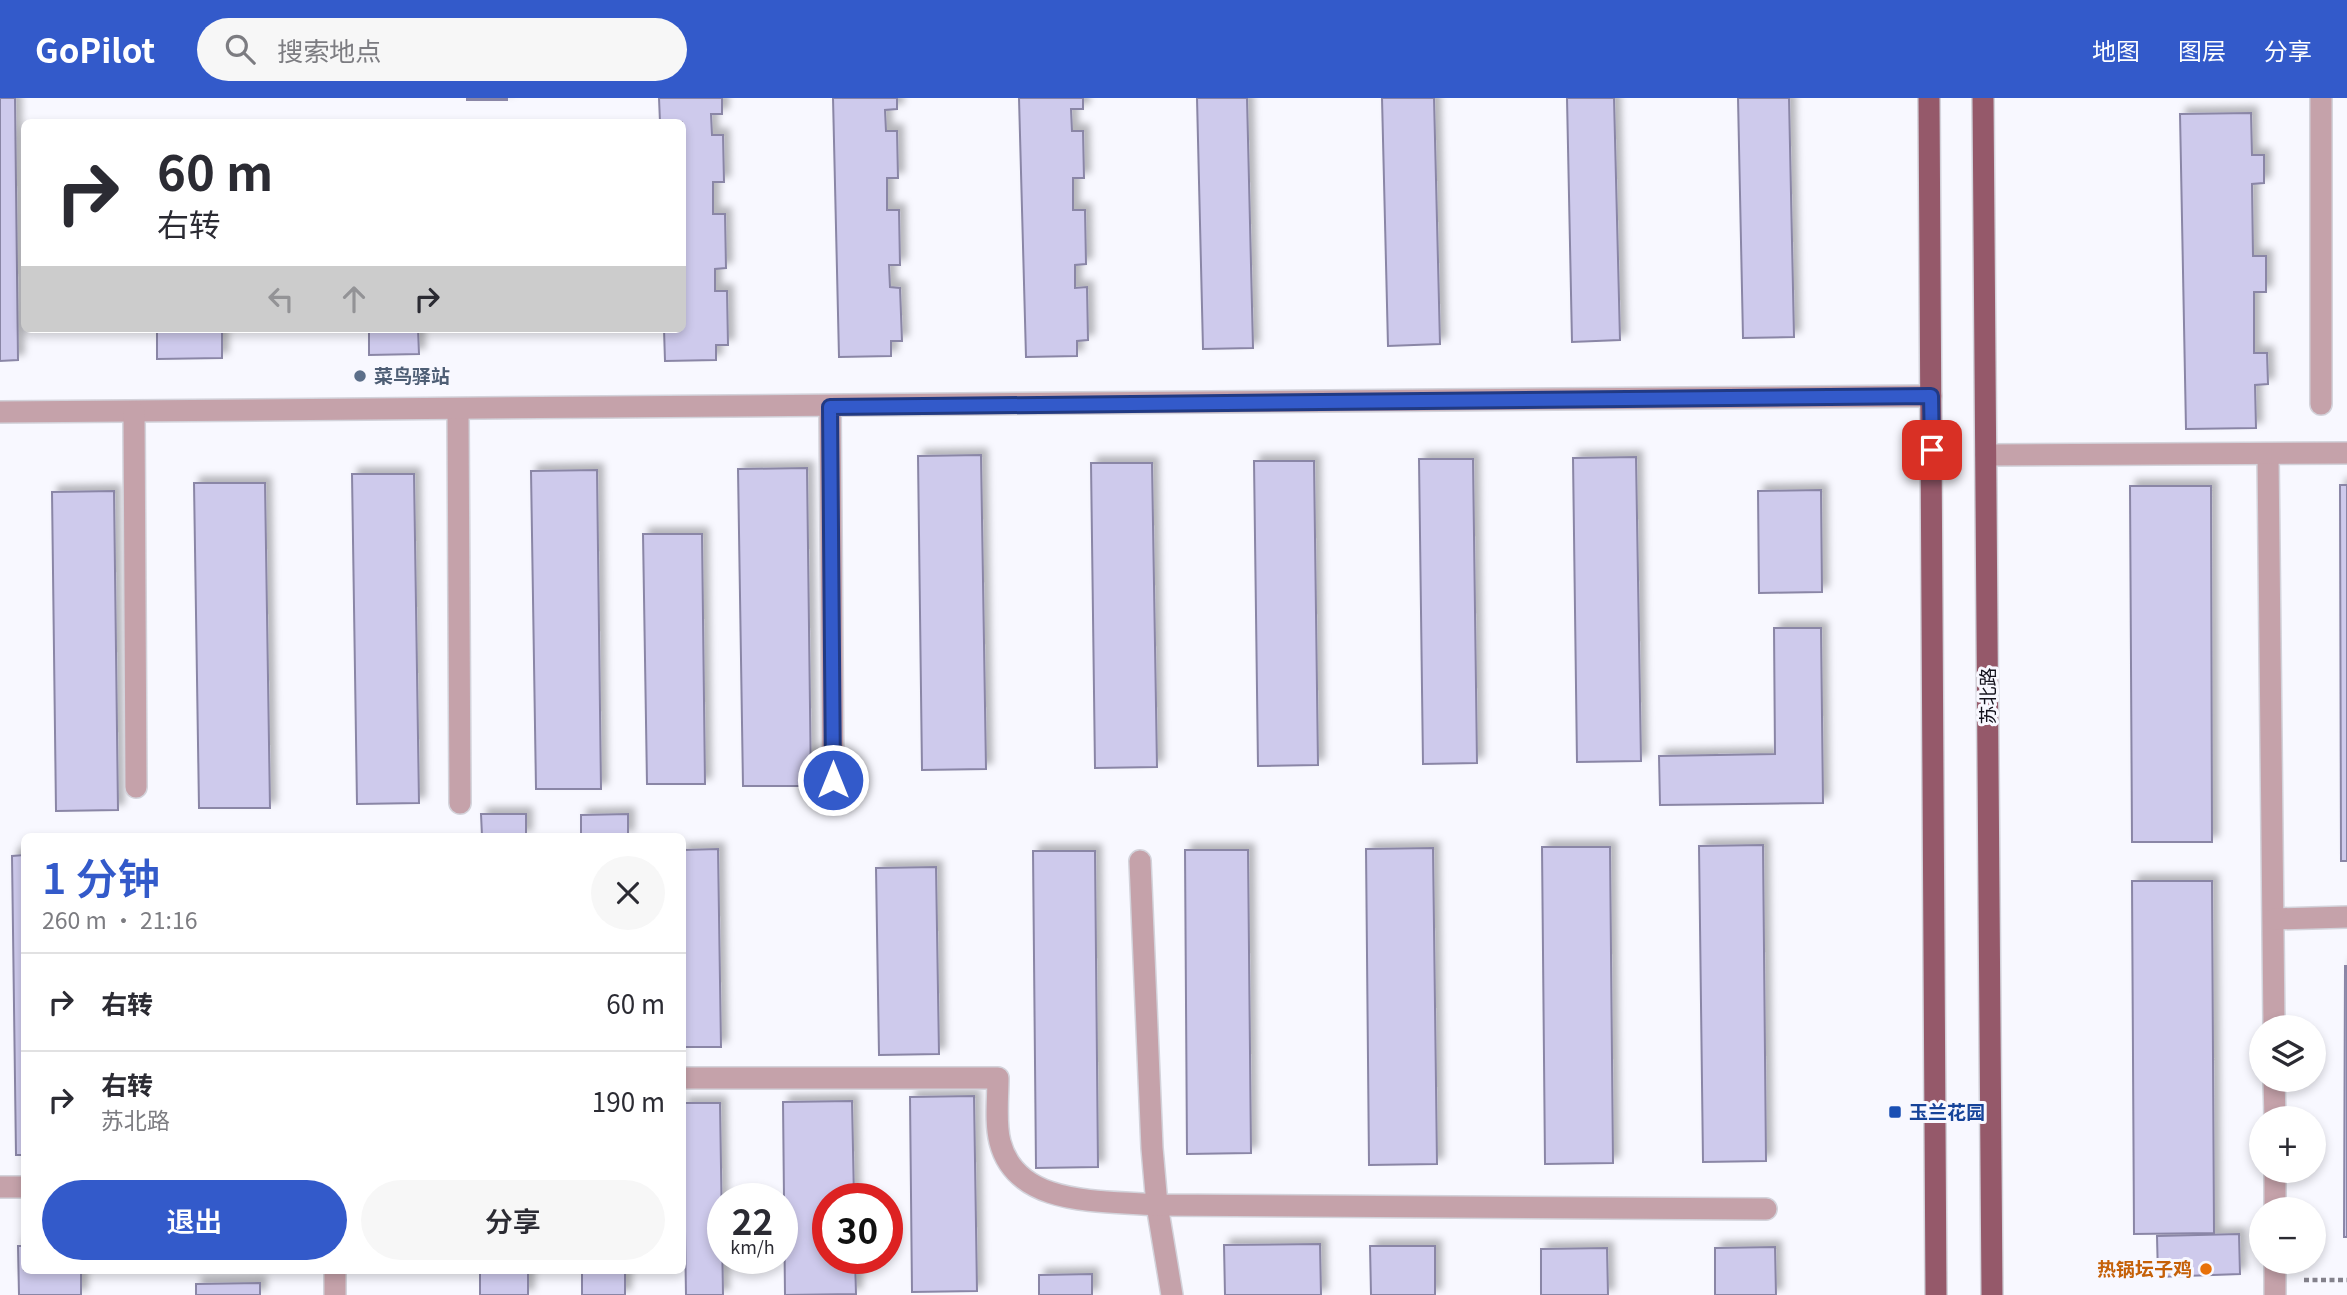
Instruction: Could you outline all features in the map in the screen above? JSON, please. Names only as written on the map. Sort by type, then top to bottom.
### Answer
[{"type":"main road","points":[[1929,98],[1936,1295]]},
{"type":"main road","name":"苏北路","points":[[1983,98],[1993,1295]]},
{"type":"street","points":[[2321,98],[2321,404]]},
{"type":"street","points":[[0,412],[458,411],[1931,396]]},
{"type":"street","points":[[830,407],[833,780]]},
{"type":"street","points":[[458,411],[460,803]]},
{"type":"street","points":[[134,412],[136,787]]},
{"type":"street","points":[[1986,455],[2347,453]]},
{"type":"street","points":[[2268,454],[2274,1015]]},
{"type":"street","points":[[1140,861],[1157,1205],[1172,1295]]},
{"type":"street","points":[[2274,919],[2347,917]]},
{"type":"street","points":[[686,1078],[998,1078],[999,1142],[1013,1170],[1032,1187],[1060,1195],[1157,1205],[1766,1209]]},
{"type":"street","points":[[0,1187],[21,1187]]},
{"type":"street","points":[[335,1274],[335,1295]]},
{"type":"path","points":[[2275,1279],[2347,1280]]},
{"type":"building","points":[[0,98],[15,98],[18,360],[0,361]]},
{"type":"building","points":[[507,98],[507,100],[467,100]]},
{"type":"building","points":[[659,98],[722,98],[722,114],[711,114],[712,135],[723,135],[724,182],[713,182],[713,214],[725,214],[726,268],[715,269],[715,291],[727,291],[728,345],[716,345],[716,360],[665,361],[664,333],[686,333],[686,119],[660,119]]},
{"type":"building","points":[[833,98],[897,98],[897,109],[885,110],[886,131],[897,131],[898,178],[887,178],[887,210],[899,210],[900,265],[889,265],[890,287],[900,288],[902,341],[891,341],[891,356],[839,357]]},
{"type":"building","points":[[1019,98],[1083,98],[1083,109],[1071,109],[1072,131],[1083,131],[1084,178],[1073,178],[1073,210],[1085,210],[1086,264],[1075,265],[1075,288],[1087,287],[1088,340],[1077,341],[1077,356],[1026,357]]},
{"type":"building","points":[[1197,98],[1247,98],[1253,348],[1203,349]]},
{"type":"building","points":[[1382,98],[1434,98],[1440,344],[1388,346]]},
{"type":"building","points":[[1567,98],[1614,98],[1620,340],[1572,342]]},
{"type":"building","points":[[1738,98],[1789,98],[1794,337],[1743,338]]},
{"type":"building","points":[[2251,113],[2252,155],[2264,155],[2264,183],[2252,184],[2253,256],[2266,256],[2266,292],[2254,292],[2254,353],[2267,353],[2268,384],[2255,385],[2256,428],[2186,429],[2180,114]]},
{"type":"building","points":[[157,333],[222,333],[222,358],[157,359]]},
{"type":"building","points":[[369,333],[418,333],[419,354],[369,355]]},
{"type":"building","points":[[981,455],[986,769],[922,770],[918,456]]},
{"type":"building","points":[[1636,457],[1641,761],[1577,762],[1573,458]]},
{"type":"building","points":[[1419,459],[1473,459],[1477,763],[1423,764]]},
{"type":"building","points":[[1254,461],[1314,461],[1318,765],[1258,766]]},
{"type":"building","points":[[1091,463],[1152,463],[1157,767],[1095,768]]},
{"type":"building","points":[[807,468],[811,786],[743,786],[738,469]]},
{"type":"building","points":[[597,470],[601,789],[536,789],[531,471]]},
{"type":"building","points":[[352,474],[414,474],[419,803],[357,804]]},
{"type":"building","points":[[194,483],[265,483],[270,808],[199,808]]},
{"type":"building","points":[[2340,485],[2347,485],[2347,861],[2341,861]]},
{"type":"building","points":[[2130,486],[2211,486],[2212,842],[2132,842]]},
{"type":"building","points":[[1821,490],[1822,592],[1759,593],[1758,491]]},
{"type":"building","points":[[114,491],[118,810],[56,811],[52,492]]},
{"type":"building","points":[[643,534],[702,534],[705,784],[647,784]]},
{"type":"building","points":[[1774,628],[1821,628],[1823,803],[1660,805],[1659,756],[1775,754]]},
{"type":"building","points":[[481,814],[526,814],[526,833],[482,833]]},
{"type":"building","points":[[628,814],[628,833],[581,833],[581,815]]},
{"type":"building","points":[[1763,845],[1766,1161],[1703,1162],[1699,846]]},
{"type":"building","points":[[1542,847],[1610,847],[1613,1163],[1545,1164]]},
{"type":"building","points":[[1433,848],[1437,1164],[1369,1165],[1366,849]]},
{"type":"building","points":[[718,849],[721,1047],[686,1047],[686,850]]},
{"type":"building","points":[[1185,850],[1248,850],[1251,1153],[1187,1154]]},
{"type":"building","points":[[1033,851],[1095,851],[1098,1167],[1036,1168]]},
{"type":"building","points":[[21,855],[21,1155],[16,1155],[12,856]]},
{"type":"building","points":[[936,867],[939,1054],[879,1055],[876,868]]},
{"type":"building","points":[[2132,881],[2212,881],[2214,1233],[2134,1234]]},
{"type":"building","points":[[2347,966],[2347,1237],[2344,1237]]},
{"type":"building","points":[[974,1096],[977,1291],[912,1292],[910,1097]]},
{"type":"building","points":[[852,1101],[854,1183],[812,1183],[812,1274],[855,1274],[856,1294],[785,1295],[785,1274],[798,1274],[798,1183],[784,1183],[783,1102]]},
{"type":"building","points":[[686,1103],[720,1103],[721,1183],[707,1183],[707,1274],[723,1274],[723,1295],[686,1295]]},
{"type":"building","points":[[2239,1234],[2240,1274],[2158,1277],[2157,1236]]},
{"type":"building","points":[[1320,1244],[1321,1295],[1225,1295],[1224,1245]]},
{"type":"building","points":[[18,1246],[21,1246],[21,1274],[81,1274],[81,1295],[19,1295]]},
{"type":"building","points":[[1370,1246],[1435,1246],[1435,1295],[1371,1295]]},
{"type":"building","points":[[1775,1247],[1776,1295],[1715,1295],[1715,1248]]},
{"type":"building","points":[[1607,1248],[1608,1295],[1541,1295],[1541,1249]]},
{"type":"building","points":[[480,1274],[528,1274],[528,1295],[480,1295]]},
{"type":"building","points":[[582,1274],[625,1274],[625,1295],[582,1295]]},
{"type":"building","points":[[1092,1274],[1092,1295],[1039,1295],[1039,1275]]},
{"type":"building","points":[[260,1283],[260,1295],[196,1295],[196,1284]]},
{"type":"place","name":"菜鸟驿站","points":[[360,376]]},
{"type":"place","name":"玉兰花园","points":[[1895,1112]]},
{"type":"place","name":"热锅坛子鸡","points":[[2206,1269]]},
{"type":"route","points":[[833,780],[830,407],[1931,396],[1932,450]]}]
